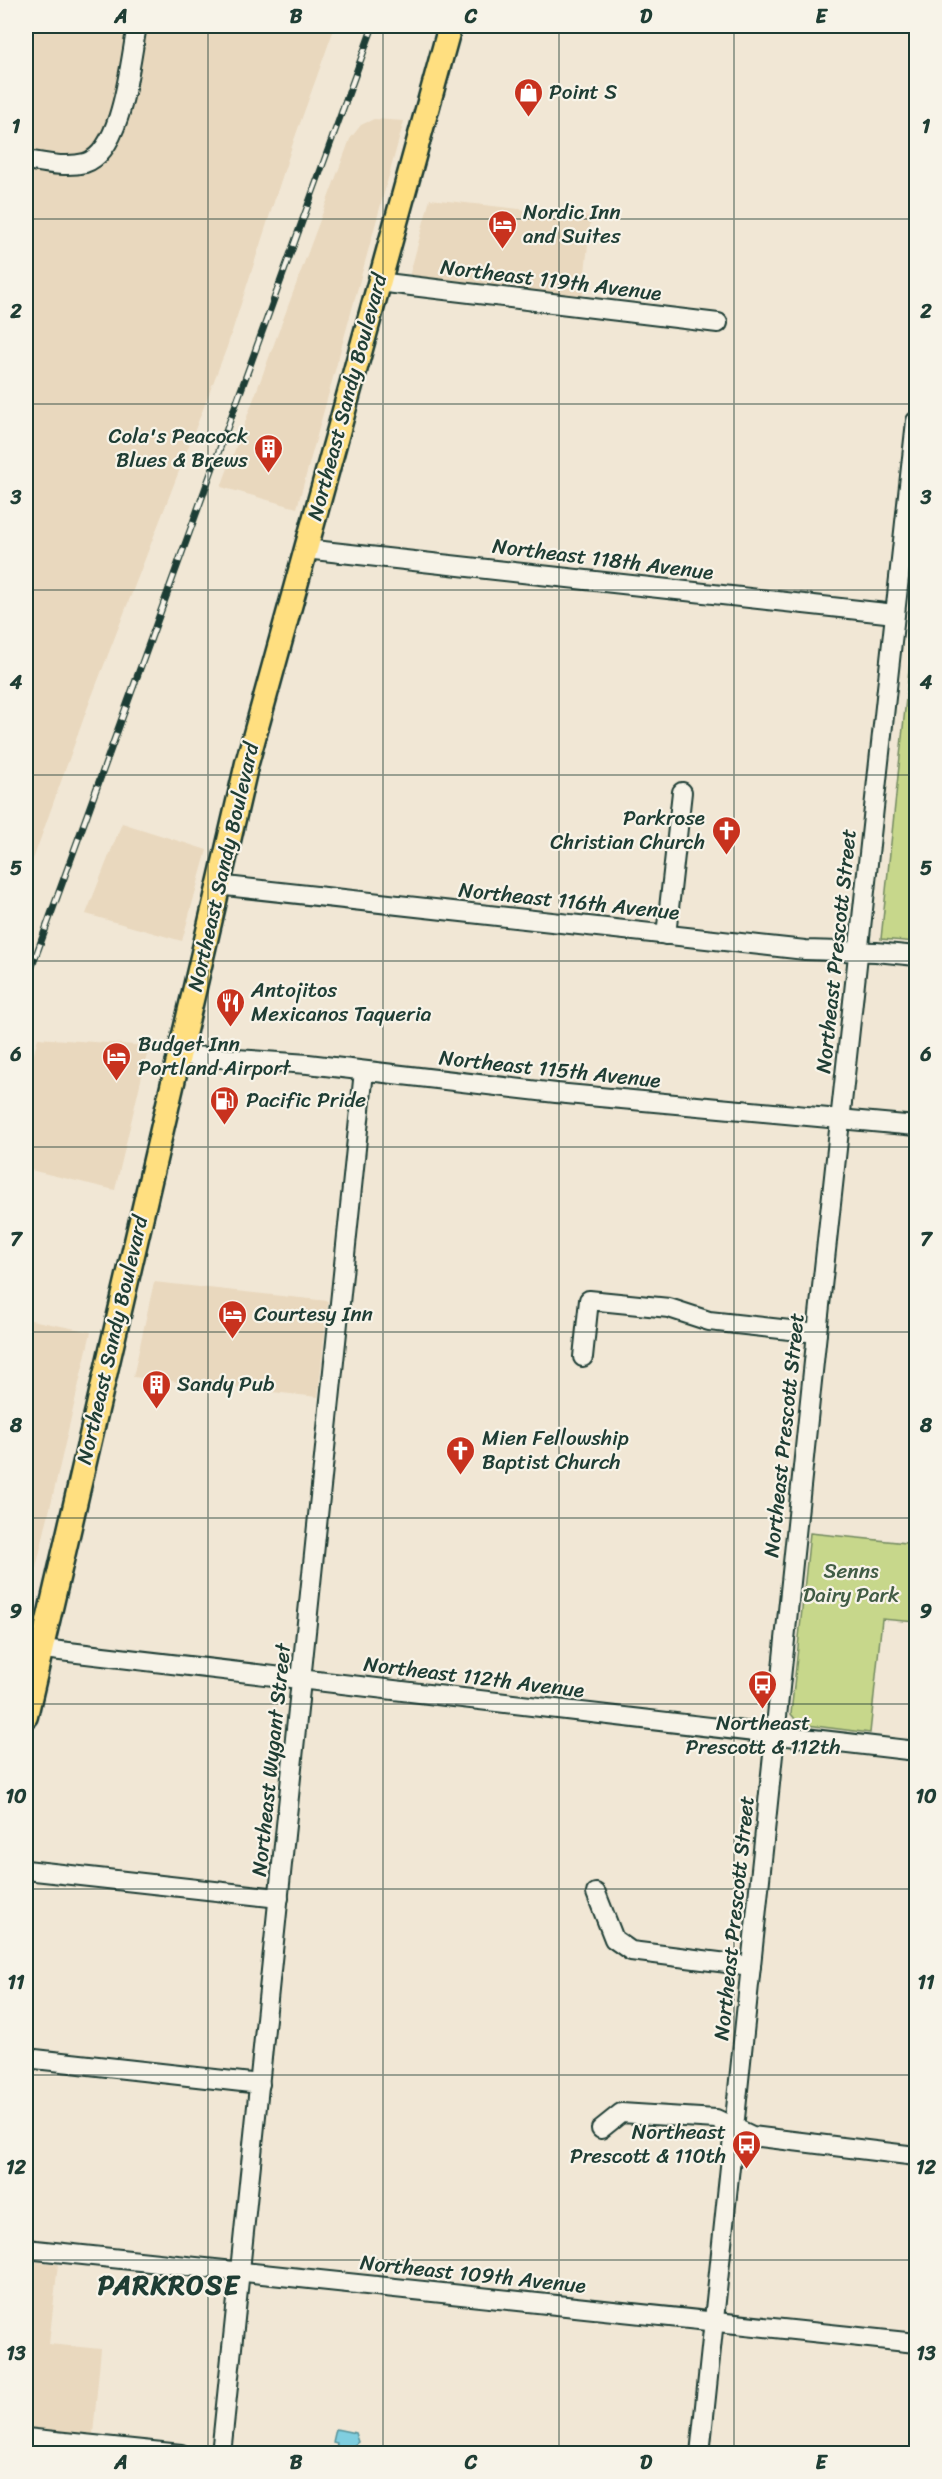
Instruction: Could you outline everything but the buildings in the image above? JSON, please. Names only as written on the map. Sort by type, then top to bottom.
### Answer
[{"type":"main road","name":"Northeast Sandy Boulevard","points":[[26,1716],[33,1648],[178,1055],[217,885],[276,652],[450,26]]},
{"type":"street","points":[[26,160],[68,166],[87,162],[102,152],[116,130],[137,26]]},
{"type":"street","name":"Northeast 119th Avenue","points":[[378,282],[718,323]]},
{"type":"street","name":"Northeast Prescott Street","points":[[700,2454],[817,1333],[916,421]]},
{"type":"street","name":"Northeast 118th Avenue","points":[[305,549],[895,614]]},
{"type":"street","points":[[666,935],[682,792]]},
{"type":"street","name":"Northeast 116th Avenue","points":[[217,885],[805,950],[859,951],[916,957]]},
{"type":"street","name":"Northeast 115th Avenue","points":[[178,1055],[308,1064],[556,1093],[916,1126]]},
{"type":"street","name":"Northeast Wygant Street","points":[[221,2454],[303,1679],[363,1071]]},
{"type":"street","points":[[583,1357],[589,1300],[669,1308],[709,1320],[817,1333]]},
{"type":"street","name":"Northeast 112th Avenue","points":[[33,1648],[916,1751]]},
{"type":"street","points":[[26,1870],[279,1898]]},
{"type":"street","points":[[596,1893],[614,1939],[631,1951],[751,1966]]},
{"type":"street","points":[[26,2058],[260,2084]]},
{"type":"street","points":[[601,2129],[621,2113],[716,2119],[752,2136],[916,2156]]},
{"type":"street","name":"Northeast 109th Avenue","points":[[26,2249],[916,2343]]},
{"type":"street","points":[[26,2438],[181,2454]]},
{"type":"shaded area","points":[[26,26],[335,26],[294,140],[227,347],[87,709],[26,879]]},
{"type":"shaded area","points":[[374,119],[404,121],[297,508],[221,487],[350,139],[361,125]]},
{"type":"shaded area","name":"Nordic Inn and Suites","points":[[430,199],[591,217],[582,300],[408,281]]},
{"type":"shaded area","points":[[122,823],[207,850],[182,941],[86,914]]},
{"type":"shaded area","points":[[38,1038],[149,1046],[115,1190],[26,1169],[26,1084]]},
{"type":"shaded area","name":"Courtesy Inn","points":[[154,1282],[328,1301],[318,1397],[133,1377]]},
{"type":"shaded area","points":[[26,1319],[91,1332],[26,1611]]},
{"type":"shaded area","points":[[26,2261],[58,2264],[49,2344],[101,2349],[93,2434],[26,2427]]},
{"type":"green space","points":[[916,603],[916,942],[881,939]]},
{"type":"green space","name":"Senns Dairy Park","points":[[810,1533],[916,1544],[916,1622],[882,1619],[870,1733],[799,1724],[791,1714]]},
{"type":"water","points":[[336,2429],[355,2433],[358,2442],[347,2451],[336,2449],[337,2443],[333,2442]]},
{"type":"railway","points":[[26,983],[373,26]]},
{"type":"place","name":"Point S","points":[[528,118]]},
{"type":"place","name":"Nordic Inn and Suites","points":[[502,250]]},
{"type":"place","name":"Cola's Peacock Blues & Brews","points":[[269,474]]},
{"type":"place","name":"Parkrose Christian Church","points":[[726,856]]},
{"type":"place","name":"Antojitos Mexicanos Taqueria","points":[[230,1028]]},
{"type":"place","name":"Budget Inn Portland Airport","points":[[117,1082]]},
{"type":"place","name":"Pacific Pride","points":[[225,1126]]},
{"type":"place","name":"Courtesy Inn","points":[[233,1340]]},
{"type":"place","name":"Sandy Pub","points":[[156,1410]]},
{"type":"place","name":"Mien Fellowship Baptist Church","points":[[461,1476]]},
{"type":"place","name":"Northeast Prescott & 112th","points":[[763,1710]]},
{"type":"place","name":"Northeast Prescott & 110th","points":[[747,2170]]},
{"type":"district","name":"PARKROSE","points":[[169,2285]]}]
